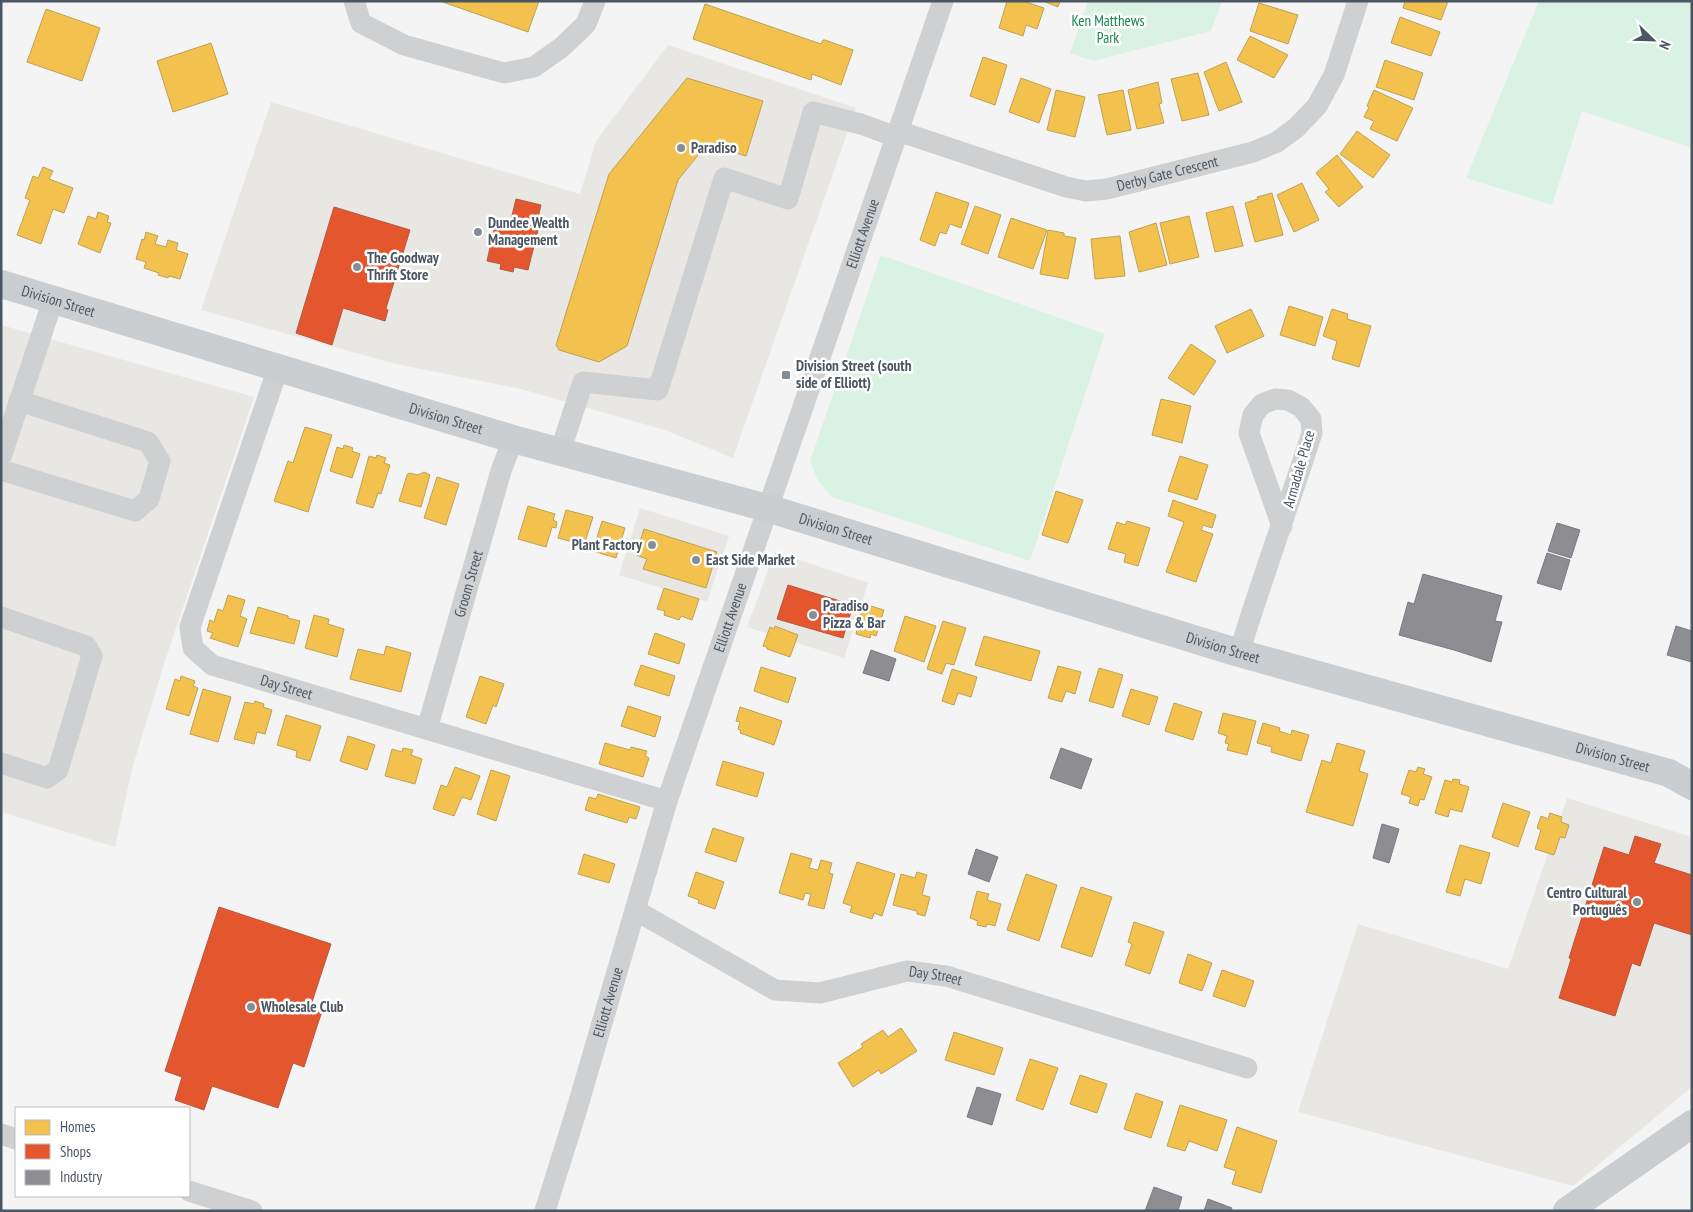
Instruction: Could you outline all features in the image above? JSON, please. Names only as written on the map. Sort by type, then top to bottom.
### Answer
[{"type":"main road","name":"Division Street","points":[[1,284],[512,439],[767,508],[1239,653],[1684,777]]},
{"type":"main road","points":[[1567,1211],[1692,1124]]},
{"type":"street","points":[[354,1],[361,23],[404,45],[504,73],[534,67],[562,47],[586,24],[594,1]]},
{"type":"street","name":"Elliott Avenue","points":[[545,1211],[667,801],[943,1]]},
{"type":"street","name":"Derby Gate Crescent","points":[[560,452],[583,382],[658,390],[724,178],[788,200],[813,112],[897,134],[1066,187],[1086,191],[1107,189],[1253,152],[1276,142],[1296,128],[1317,106],[1334,75],[1358,1]]},
{"type":"street","points":[[1,457],[53,300]]},
{"type":"street","name":"Day Street","points":[[278,368],[190,627],[193,648],[212,665],[667,801]]},
{"type":"street","name":"Armadale Place","points":[[1239,653],[1282,526],[1312,433],[1311,419],[1301,407],[1288,400],[1275,399],[1262,404],[1253,415],[1250,433],[1282,526]]},
{"type":"street","points":[[1,470],[135,511],[149,499],[160,461],[148,442],[19,401]]},
{"type":"street","name":"Groom Street","points":[[427,729],[500,471],[512,439]]},
{"type":"street","points":[[1,617],[86,646],[92,656],[58,770],[47,778],[1,763]]},
{"type":"street","name":"Day Street","points":[[635,910],[775,990],[820,993],[907,971],[946,976],[1246,1068]]},
{"type":"street","points":[[1,1134],[15,1139]]},
{"type":"street","points":[[190,1191],[252,1211]]},
{"type":"shaded area","points":[[668,45],[856,108],[733,458],[665,430],[521,389],[396,364],[201,310],[271,102],[580,194],[596,141]]},
{"type":"shaded area","points":[[1,325],[254,397],[164,664],[132,769],[115,847],[1,812]]},
{"type":"shaded area","points":[[640,508],[729,536],[707,602],[619,575]]},
{"type":"shaded area","points":[[775,552],[868,583],[844,658],[747,627]]},
{"type":"shaded area","points":[[1567,798],[1692,837],[1692,1087],[1573,1186],[1298,1112],[1358,924],[1508,969]]},
{"type":"green space","name":"Ken Matthews Park","points":[[1088,1],[1222,1],[1211,31],[1093,61],[1070,53]]},
{"type":"green space","points":[[1539,1],[1692,1],[1692,148],[1582,111],[1552,205],[1466,178]]},
{"type":"green space","points":[[881,255],[1105,334],[1030,561],[832,497],[818,481],[810,461]]},
{"type":"building: Homes","points":[[440,1],[539,1],[528,32]]},
{"type":"building: Homes","points":[[1007,1],[1023,1],[1044,8],[1037,29],[1026,25],[1023,36],[999,28]]},
{"type":"building: Homes","points":[[1043,1],[1060,1],[1058,7]]},
{"type":"building: Homes","points":[[1405,1],[1448,1],[1441,20],[1403,8]]},
{"type":"building: Homes","points":[[1259,3],[1298,15],[1288,44],[1250,31]]},
{"type":"building: Homes","points":[[705,4],[821,44],[825,40],[853,50],[841,85],[812,74],[811,80],[693,39]]},
{"type":"building: Homes","points":[[46,9],[100,28],[82,81],[27,62]]},
{"type":"building: Homes","points":[[1400,17],[1440,32],[1431,56],[1391,43]]},
{"type":"building: Homes","points":[[1250,36],[1288,55],[1274,78],[1237,60]]},
{"type":"building: Homes","points":[[211,43],[228,94],[173,112],[157,61]]},
{"type":"building: Homes","points":[[983,57],[1007,65],[995,105],[970,96]]},
{"type":"building: Homes","points":[[1385,60],[1423,73],[1414,100],[1376,87]]},
{"type":"building: Homes","points":[[1226,62],[1242,102],[1219,111],[1204,72]]},
{"type":"building: Homes","points":[[1198,73],[1209,115],[1182,121],[1171,79]]},
{"type":"building: Homes","points":[[687,78],[763,101],[746,156],[707,144],[678,180],[627,346],[599,362],[559,350],[556,345],[609,174]]},
{"type":"building: Homes","points":[[1021,78],[1051,89],[1039,123],[1009,112]]},
{"type":"building: Homes","points":[[1158,82],[1162,103],[1159,104],[1164,123],[1137,129],[1128,90]]},
{"type":"building: Homes","points":[[1056,90],[1085,97],[1075,137],[1047,130]]},
{"type":"building: Homes","points":[[1123,90],[1131,130],[1107,135],[1098,95]]},
{"type":"building: Homes","points":[[1374,90],[1413,108],[1397,141],[1370,129],[1374,121],[1364,117]]},
{"type":"building: Homes","points":[[1357,131],[1390,155],[1373,178],[1340,154]]},
{"type":"building: Homes","points":[[1337,155],[1363,187],[1339,207],[1325,192],[1329,189],[1316,173]]},
{"type":"building: Homes","points":[[43,167],[53,171],[49,179],[73,188],[64,213],[53,209],[41,244],[17,235],[30,200],[25,198],[33,176],[38,178]]},
{"type":"building: Homes","points":[[1302,183],[1319,220],[1294,232],[1277,195]]},
{"type":"building: Homes","points":[[936,192],[969,203],[961,228],[950,224],[946,234],[940,232],[935,246],[920,240]]},
{"type":"building: Homes","points":[[1272,193],[1283,235],[1255,242],[1245,203]]},
{"type":"building: Homes","points":[[975,206],[1001,215],[988,254],[961,244]]},
{"type":"building: Homes","points":[[1233,206],[1243,246],[1215,252],[1206,213]]},
{"type":"building: Homes","points":[[98,212],[109,216],[107,222],[111,223],[100,253],[78,244],[88,216],[96,219]]},
{"type":"building: Homes","points":[[1189,216],[1199,257],[1170,264],[1160,223]]},
{"type":"building: Homes","points":[[1011,218],[1047,230],[1033,269],[998,257]]},
{"type":"building: Homes","points":[[1156,223],[1167,265],[1139,272],[1129,232]]},
{"type":"building: Homes","points":[[1048,230],[1064,233],[1064,236],[1076,238],[1068,279],[1040,274]]},
{"type":"building: Homes","points":[[146,232],[158,236],[155,244],[166,247],[168,240],[178,243],[176,250],[188,254],[180,279],[158,275],[159,273],[144,268],[146,262],[136,259]]},
{"type":"building: Homes","points":[[1120,236],[1125,276],[1095,279],[1091,239]]},
{"type":"building: Homes","points":[[1289,306],[1323,317],[1315,346],[1280,335]]},
{"type":"building: Homes","points":[[1251,309],[1264,336],[1227,353],[1215,326]]},
{"type":"building: Homes","points":[[1332,309],[1348,314],[1347,319],[1371,326],[1359,367],[1332,359],[1337,341],[1323,336]]},
{"type":"building: Homes","points":[[1191,344],[1216,361],[1194,395],[1168,378]]},
{"type":"building: Homes","points":[[1161,399],[1191,406],[1182,443],[1152,435]]},
{"type":"building: Homes","points":[[305,427],[332,435],[308,512],[274,501],[288,461],[293,463]]},
{"type":"building: Homes","points":[[344,445],[353,448],[352,451],[360,454],[352,478],[330,471],[337,447],[343,449]]},
{"type":"building: Homes","points":[[377,455],[386,458],[384,463],[390,465],[381,494],[378,493],[373,508],[356,503],[369,456],[376,458]]},
{"type":"building: Homes","points":[[1180,456],[1208,465],[1197,500],[1168,491]]},
{"type":"building: Homes","points":[[424,472],[430,475],[421,507],[399,501],[407,475],[409,473],[418,475]]},
{"type":"building: Homes","points":[[437,477],[459,484],[446,525],[424,518]]},
{"type":"building: Homes","points":[[1056,491],[1083,500],[1068,543],[1042,535]]},
{"type":"building: Homes","points":[[1173,500],[1216,515],[1212,528],[1203,525],[1201,530],[1213,534],[1196,582],[1166,572],[1184,522],[1168,516]]},
{"type":"building: Homes","points":[[528,506],[555,514],[553,520],[557,522],[556,528],[552,527],[546,547],[518,539]]},
{"type":"building: Homes","points":[[566,510],[593,517],[584,545],[558,538]]},
{"type":"building: Homes","points":[[602,521],[625,528],[616,558],[593,551]]},
{"type":"building: Homes","points":[[1127,521],[1150,528],[1138,566],[1124,562],[1126,554],[1108,549],[1117,522],[1125,525]]},
{"type":"building: Homes","points":[[644,529],[717,552],[706,588],[643,569],[647,559],[636,555]]},
{"type":"building: Homes","points":[[664,588],[699,599],[692,620],[681,616],[679,620],[664,615],[665,611],[657,609]]},
{"type":"building: Homes","points":[[228,595],[245,600],[240,616],[247,619],[238,647],[210,638],[213,633],[207,631],[210,620],[214,622],[218,609],[223,611]]},
{"type":"building: Homes","points":[[864,604],[884,610],[876,636],[871,634],[870,638],[856,634]]},
{"type":"building: Homes","points":[[258,607],[300,621],[294,644],[250,633]]},
{"type":"building: Homes","points":[[314,615],[329,619],[328,624],[344,629],[337,657],[305,648]]},
{"type":"building: Homes","points":[[905,616],[936,626],[924,662],[894,651]]},
{"type":"building: Homes","points":[[943,621],[966,628],[954,665],[946,663],[942,674],[927,669]]},
{"type":"building: Homes","points":[[775,626],[798,635],[790,657],[763,646],[770,627],[774,629]]},
{"type":"building: Homes","points":[[655,633],[685,644],[679,664],[648,654]]},
{"type":"building: Homes","points":[[984,636],[1040,651],[1031,681],[975,665]]},
{"type":"building: Homes","points":[[386,646],[411,653],[401,692],[350,679],[358,649],[384,655]]},
{"type":"building: Homes","points":[[641,665],[675,676],[669,696],[634,685]]},
{"type":"building: Homes","points":[[1058,666],[1081,672],[1075,694],[1066,691],[1062,702],[1048,698]]},
{"type":"building: Homes","points":[[761,667],[796,678],[788,703],[754,691]]},
{"type":"building: Homes","points":[[1099,668],[1123,675],[1113,708],[1089,701]]},
{"type":"building: Homes","points":[[952,669],[977,677],[971,697],[958,693],[954,705],[942,701]]},
{"type":"building: Homes","points":[[181,676],[195,681],[193,686],[198,688],[189,716],[166,709],[175,679],[180,681]]},
{"type":"building: Homes","points":[[480,676],[504,684],[496,707],[493,705],[486,724],[466,717]]},
{"type":"building: Homes","points":[[203,689],[231,697],[218,742],[190,734]]},
{"type":"building: Homes","points":[[1131,689],[1158,697],[1149,725],[1122,716]]},
{"type":"building: Homes","points":[[255,701],[264,704],[263,707],[272,710],[265,734],[257,732],[254,744],[234,739],[245,702],[254,704]]},
{"type":"building: Homes","points":[[1174,703],[1202,712],[1193,740],[1165,731]]},
{"type":"building: Homes","points":[[628,706],[661,717],[655,737],[621,726]]},
{"type":"building: Homes","points":[[740,707],[782,721],[774,745],[740,733],[741,731],[738,729],[740,722],[736,721]]},
{"type":"building: Homes","points":[[1223,713],[1256,721],[1247,755],[1227,750],[1229,744],[1225,743],[1227,736],[1218,733]]},
{"type":"building: Homes","points":[[286,715],[321,726],[310,761],[296,757],[297,751],[277,745]]},
{"type":"building: Homes","points":[[1263,723],[1280,728],[1279,731],[1291,735],[1292,730],[1309,735],[1301,761],[1271,752],[1272,747],[1257,743]]},
{"type":"building: Homes","points":[[348,736],[375,745],[367,770],[340,761]]},
{"type":"building: Homes","points":[[605,743],[630,750],[631,747],[647,751],[645,756],[649,758],[643,777],[599,764]]},
{"type":"building: Homes","points":[[1337,743],[1365,751],[1359,771],[1368,774],[1353,826],[1306,812],[1322,760],[1331,763]]},
{"type":"building: Homes","points":[[403,748],[413,750],[411,755],[422,759],[415,784],[385,776],[392,749],[402,752]]},
{"type":"building: Homes","points":[[723,761],[764,773],[757,797],[716,785]]},
{"type":"building: Homes","points":[[455,767],[480,776],[471,800],[462,797],[454,816],[433,809],[441,785],[447,787]]},
{"type":"building: Homes","points":[[1418,767],[1425,769],[1423,774],[1432,777],[1424,800],[1420,799],[1418,806],[1409,803],[1411,797],[1401,794],[1409,770],[1416,772]]},
{"type":"building: Homes","points":[[491,770],[510,776],[496,821],[477,814]]},
{"type":"building: Homes","points":[[1453,779],[1460,780],[1459,784],[1469,787],[1462,812],[1450,809],[1448,817],[1435,813],[1445,780],[1452,782]]},
{"type":"building: Homes","points":[[598,794],[640,807],[636,819],[629,817],[627,823],[585,810],[589,797],[596,799]]},
{"type":"building: Homes","points":[[1503,803],[1530,812],[1518,847],[1492,837]]},
{"type":"building: Homes","points":[[1550,813],[1562,817],[1561,822],[1569,825],[1565,838],[1560,837],[1554,855],[1535,849],[1541,830],[1537,828],[1541,816],[1548,819]]},
{"type":"building: Homes","points":[[713,828],[744,838],[736,862],[705,852]]},
{"type":"building: Homes","points":[[1460,845],[1490,853],[1481,884],[1465,879],[1460,896],[1446,892]]},
{"type":"building: Homes","points":[[791,853],[812,859],[809,868],[818,870],[821,860],[832,863],[829,873],[833,874],[824,909],[808,905],[811,894],[805,893],[803,900],[779,893]]},
{"type":"building: Homes","points":[[584,854],[615,864],[609,883],[578,874]]},
{"type":"building: Homes","points":[[857,862],[895,874],[882,916],[874,913],[872,919],[850,912],[852,906],[843,903]]},
{"type":"building: Homes","points":[[696,872],[724,882],[715,909],[698,903],[699,900],[688,896]]},
{"type":"building: Homes","points":[[917,872],[927,875],[922,895],[930,897],[925,916],[917,914],[917,911],[893,905],[901,874],[915,878]]},
{"type":"building: Homes","points":[[1026,874],[1057,885],[1039,941],[1007,930]]},
{"type":"building: Homes","points":[[1081,887],[1112,897],[1092,957],[1061,947]]},
{"type":"building: Homes","points":[[977,891],[989,894],[987,900],[1001,904],[995,926],[987,924],[986,927],[977,925],[978,921],[970,918]]},
{"type":"building: Homes","points":[[1134,922],[1164,932],[1150,974],[1125,965],[1132,944],[1128,942]]},
{"type":"building: Homes","points":[[1188,954],[1212,963],[1202,991],[1179,983]]},
{"type":"building: Homes","points":[[1222,970],[1254,981],[1245,1007],[1213,996]]},
{"type":"building: Homes","points":[[901,1028],[917,1051],[881,1074],[879,1070],[853,1087],[838,1063],[863,1047],[861,1044],[883,1030],[888,1037]]},
{"type":"building: Homes","points":[[954,1032],[1003,1048],[994,1075],[945,1060]]},
{"type":"building: Homes","points":[[1030,1059],[1058,1068],[1043,1110],[1016,1100]]},
{"type":"building: Homes","points":[[1080,1075],[1107,1084],[1097,1113],[1070,1104]]},
{"type":"building: Homes","points":[[1136,1093],[1163,1102],[1151,1138],[1124,1129]]},
{"type":"building: Homes","points":[[1180,1105],[1227,1120],[1217,1151],[1189,1141],[1185,1151],[1167,1146]]},
{"type":"building: Homes","points":[[1237,1127],[1277,1141],[1261,1193],[1232,1184],[1236,1171],[1224,1167]]},
{"type":"building: Shops","points":[[516,199],[541,205],[535,230],[538,230],[528,270],[514,267],[513,272],[500,269],[501,264],[487,261],[496,221],[510,224]]},
{"type":"building: Shops","name":"The Goodway Thrift Store","points":[[334,207],[410,230],[387,305],[386,309],[388,310],[385,321],[343,308],[332,345],[296,333]]},
{"type":"building: Shops","points":[[788,585],[853,605],[843,638],[777,619]]},
{"type":"building: Shops","points":[[1635,836],[1661,844],[1654,863],[1692,875],[1692,935],[1654,923],[1640,966],[1632,963],[1615,1016],[1559,998],[1571,959],[1569,958],[1604,847],[1629,855]]},
{"type":"building: Shops","name":"Wholesale Club","points":[[219,907],[331,944],[311,1005],[323,1009],[304,1067],[293,1063],[278,1108],[212,1086],[204,1110],[175,1100],[182,1077],[165,1071]]},
{"type":"building: Industry","points":[[1557,523],[1580,530],[1571,558],[1548,551]]},
{"type":"building: Industry","points":[[1547,553],[1570,560],[1561,590],[1537,583]]},
{"type":"building: Industry","points":[[1423,574],[1502,596],[1495,621],[1502,622],[1491,662],[1399,635],[1408,602],[1414,604]]},
{"type":"building: Industry","points":[[1676,626],[1692,631],[1692,662],[1667,655]]},
{"type":"building: Industry","points":[[871,650],[896,659],[889,681],[863,673]]},
{"type":"building: Industry","points":[[1061,748],[1092,759],[1081,789],[1050,778]]},
{"type":"building: Industry","points":[[1382,824],[1399,829],[1389,863],[1373,858]]},
{"type":"building: Industry","points":[[976,849],[998,857],[989,882],[968,874]]},
{"type":"building: Industry","points":[[977,1087],[1001,1094],[992,1125],[967,1117]]},
{"type":"building: Industry","points":[[1154,1187],[1182,1197],[1178,1211],[1145,1211]]},
{"type":"building: Industry","points":[[1208,1199],[1232,1208],[1231,1211],[1204,1211]]},
{"type":"place","name":"Paradiso","points":[[681,148]]},
{"type":"place","name":"Dundee Wealth Management","points":[[478,232]]},
{"type":"place","name":"The Goodway Thrift Store","points":[[357,267]]},
{"type":"place","name":"Division Street (south side of Elliott)","points":[[786,375]]},
{"type":"place","name":"Plant Factory","points":[[652,545]]},
{"type":"place","name":"East Side Market","points":[[696,560]]},
{"type":"place","name":"Paradiso Pizza & Bar","points":[[813,615]]},
{"type":"place","name":"Centro Cultural Português","points":[[1637,902]]},
{"type":"place","name":"Wholesale Club","points":[[251,1007]]}]
